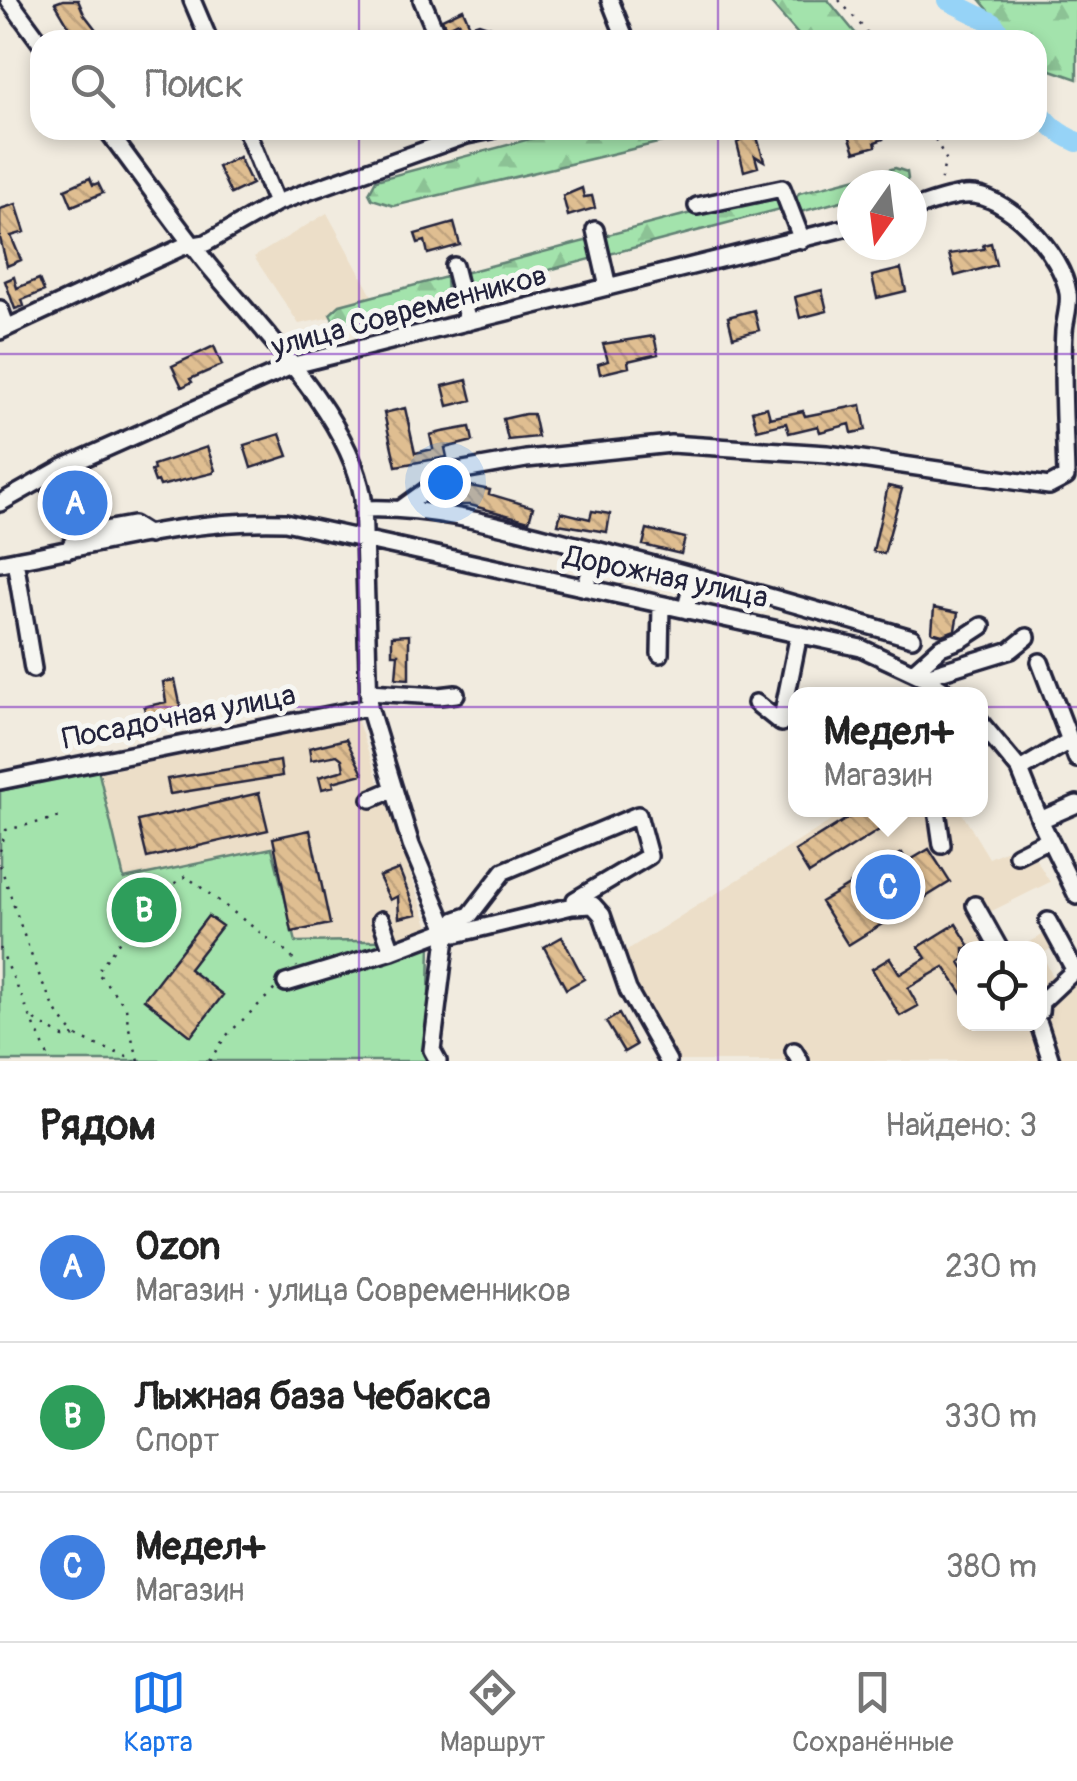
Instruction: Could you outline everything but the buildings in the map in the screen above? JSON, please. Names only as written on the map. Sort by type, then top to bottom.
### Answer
[{"type":"street","points":[[8,0],[31,30]]},
{"type":"street","points":[[192,0],[204,30]]},
{"type":"street","points":[[422,0],[435,30]]},
{"type":"street","points":[[610,0],[622,30]]},
{"type":"street","points":[[114,140],[194,246],[294,365],[358,471],[363,509],[368,700],[411,846],[451,932]]},
{"type":"street","points":[[250,140],[276,203]]},
{"type":"street","points":[[0,308],[3,330],[182,246],[206,243],[276,203],[446,140]]},
{"type":"street","points":[[697,206],[782,188],[802,240]]},
{"type":"street","points":[[402,508],[452,472],[526,459],[671,444],[827,454],[1048,486],[1066,477],[1064,331],[1069,295],[1061,270],[1046,247],[999,202],[964,194],[927,204]]},
{"type":"street","points":[[595,230],[608,287]]},
{"type":"street","name":"улица Современников","points":[[0,503],[72,464],[294,365],[837,230]]},
{"type":"street","points":[[454,266],[468,322]]},
{"type":"street","points":[[72,464],[71,482],[64,495],[72,543]]},
{"type":"street","points":[[363,509],[402,508],[504,526],[912,638]]},
{"type":"street","name":"Дорожная улица","points":[[8,561],[72,543],[251,521],[285,522],[862,648],[925,682]]},
{"type":"street","points":[[585,588],[597,550]]},
{"type":"street","points":[[8,561],[34,668]]},
{"type":"street","points":[[686,610],[693,575]]},
{"type":"street","points":[[660,654],[661,605]]},
{"type":"street","points":[[824,639],[832,615]]},
{"type":"street","points":[[925,682],[941,647],[982,626]]},
{"type":"street","points":[[789,687],[800,634]]},
{"type":"street","points":[[925,682],[1010,650],[1027,637]]},
{"type":"street","points":[[1040,662],[1077,760]]},
{"type":"street","points":[[756,703],[781,723],[788,690]]},
{"type":"street","name":"Посадочная улица","points":[[0,781],[368,700],[456,694]]},
{"type":"street","points":[[988,732],[1020,770],[1077,896]]},
{"type":"street","points":[[1020,770],[1070,742]]},
{"type":"street","points":[[370,799],[394,790]]},
{"type":"street","points":[[1040,820],[1077,804]]},
{"type":"street","points":[[438,1061],[432,1050],[456,920],[470,915],[504,871],[638,816],[648,856],[575,900],[575,906]]},
{"type":"street","points":[[938,817],[942,846]]},
{"type":"street","points":[[1017,856],[1049,839]]},
{"type":"street","points":[[286,983],[451,932],[592,905],[606,924],[612,952],[628,990],[668,1061]]},
{"type":"street","points":[[975,905],[995,941]]},
{"type":"street","points":[[381,920],[392,951]]},
{"type":"street","points":[[1047,998],[1076,969],[1048,921]]},
{"type":"street","points":[[1042,1031],[1051,1061]]},
{"type":"path","points":[[839,0],[865,30]]},
{"type":"path","points":[[935,202],[946,159],[936,140]]},
{"type":"path","points":[[0,851],[6,830],[64,816]]},
{"type":"path","points":[[0,866],[52,1005],[77,1036]]},
{"type":"path","points":[[137,1061],[126,1006],[98,972],[150,899],[186,876],[291,956],[304,978]]},
{"type":"path","points":[[0,948],[50,1061]]},
{"type":"path","points":[[210,1061],[226,1036],[272,991],[286,983]]},
{"type":"path","points":[[34,1019],[63,1037],[77,1036],[137,1061]]},
{"type":"shaded area","points":[[327,213],[378,307],[299,324],[254,257]]},
{"type":"shaded area","points":[[357,719],[430,930],[291,970],[132,894],[102,855],[88,775]]},
{"type":"shaded area","points":[[837,817],[964,817],[989,858],[1025,842],[1050,882],[988,913],[1003,941],[957,941],[957,1031],[1047,1031],[1047,965],[1060,992],[1077,981],[1077,1061],[676,1061],[613,959]]},
{"type":"shaded area","points":[[1050,931],[1058,944],[1047,951],[1047,941],[1032,941]]},
{"type":"green space","points":[[768,0],[828,0],[853,30],[794,30]]},
{"type":"green space","points":[[980,0],[1077,0],[1077,79],[1047,68],[1047,30],[1006,30]]},
{"type":"green space","points":[[526,140],[670,140],[394,206],[372,199],[369,193],[376,180]]},
{"type":"green space","points":[[837,183],[837,202],[797,213],[794,201],[799,193]]},
{"type":"green space","points":[[771,192],[784,208],[458,294],[456,275]]},
{"type":"green space","points":[[446,277],[447,297],[346,324],[333,320],[330,314],[340,305]]},
{"type":"green space","points":[[98,769],[124,879],[272,848],[296,942],[430,940],[431,1061],[0,1061],[0,791]]},
{"type":"waterway","points":[[947,0],[993,23],[998,30]]},
{"type":"waterway","points":[[1047,121],[1077,142]]},
{"type":"place","name":"Ozon","points":[[75,503]]},
{"type":"place","name":"Медел+","points":[[888,887]]},
{"type":"place","name":"Лыжная база Чебакса","points":[[144,910]]}]
